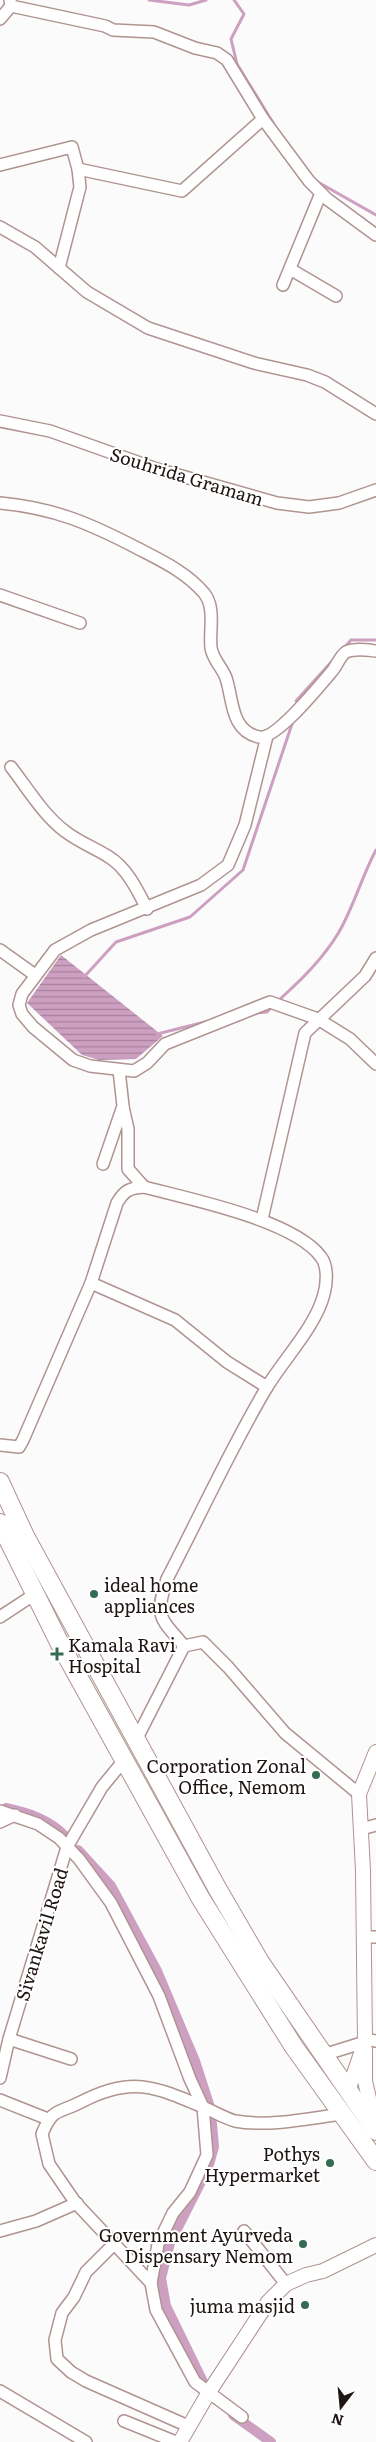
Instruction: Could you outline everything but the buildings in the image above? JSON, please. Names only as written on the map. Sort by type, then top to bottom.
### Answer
[{"type":"main road","points":[[0,1482],[11,1537],[35,1594],[124,1759],[206,1907],[294,2048],[376,2161]]},
{"type":"main road","points":[[0,1523],[11,1537],[136,1740],[256,1954],[376,2130]]},
{"type":"main road","points":[[336,2108],[349,2088]]},
{"type":"street","points":[[0,19],[10,3],[105,26],[113,30],[154,32],[195,48],[217,53],[232,68],[263,120],[290,158],[321,193],[376,235]]},
{"type":"street","points":[[78,168],[182,191],[263,120]]},
{"type":"street","points":[[0,165],[72,147],[78,168],[80,187],[59,268]]},
{"type":"street","points":[[283,285],[321,193]]},
{"type":"street","points":[[0,228],[35,247],[87,292],[148,328],[254,363],[325,382],[376,414]]},
{"type":"street","points":[[290,269],[336,296]]},
{"type":"street","name":"Souhrida Gramam","points":[[0,421],[50,430],[156,469],[277,503],[309,507],[332,504],[376,490]]},
{"type":"street","points":[[0,503],[30,506],[89,523],[179,570],[208,599],[211,648],[216,662],[227,680],[234,716],[249,733],[259,737],[267,736],[289,718],[333,670],[344,654],[354,650],[376,651]]},
{"type":"street","points":[[0,595],[80,623]]},
{"type":"street","points":[[267,736],[245,825],[228,865],[201,885],[178,893],[147,909],[91,930],[55,950],[22,994],[19,1005],[22,1014],[50,1043],[73,1060],[90,1066],[134,1071],[147,1064],[165,1044],[270,1002],[318,1019],[350,1038],[376,1064]]},
{"type":"street","points":[[12,767],[48,816],[65,832],[110,858],[133,881],[147,909]]},
{"type":"street","points":[[0,950],[35,975]]},
{"type":"street","points":[[262,1219],[305,1033],[365,976],[376,958]]},
{"type":"street","points":[[119,1070],[128,1129],[128,1169],[144,1187]]},
{"type":"street","points":[[103,1164],[123,1106]]},
{"type":"street","points":[[0,1445],[18,1447],[23,1440],[91,1283],[116,1203],[122,1193],[131,1188],[144,1187],[262,1219],[311,1246],[323,1258],[326,1270],[324,1294],[312,1319],[267,1387],[167,1579],[159,1604],[161,1618],[184,1646]]},
{"type":"street","points":[[91,1283],[175,1320],[227,1362],[267,1387]]},
{"type":"street","points":[[0,1618],[35,1594]]},
{"type":"street","points":[[184,1646],[203,1642],[228,1667],[285,1733],[359,1794]]},
{"type":"street","points":[[136,1740],[184,1646]]},
{"type":"street","points":[[376,1752],[359,1794],[370,1937],[369,2041],[365,2081],[376,2130]]},
{"type":"street","name":"Sivankavil Road","points":[[0,2078],[9,2039],[68,1847],[102,1787],[124,1759]]},
{"type":"street","points":[[0,1811],[38,1824],[68,1847],[111,1903],[159,1996],[190,2079],[204,2107],[207,2155],[190,2192],[173,2213],[158,2244],[151,2283],[156,2310],[195,2382],[242,2416]]},
{"type":"street","points":[[0,1822],[15,1815]]},
{"type":"street","points":[[361,1829],[376,1825]]},
{"type":"street","points":[[9,2039],[70,2059]]},
{"type":"street","points":[[324,2055],[369,2041]]},
{"type":"street","points":[[349,2088],[369,2041]]},
{"type":"street","points":[[151,2283],[77,2203],[49,2164],[42,2134],[48,2118],[98,2093],[116,2087],[133,2086],[159,2089],[234,2120],[263,2123],[336,2108]]},
{"type":"street","points":[[0,2100],[48,2118]]},
{"type":"street","points":[[0,2231],[36,2221],[77,2203]]},
{"type":"street","points":[[244,2230],[286,2284]]},
{"type":"street","points":[[113,2244],[86,2272],[74,2297],[62,2313],[55,2340],[58,2359],[71,2372],[86,2381],[188,2426]]},
{"type":"street","points":[[180,2442],[209,2392],[268,2302],[286,2284],[306,2275],[323,2271],[376,2245]]},
{"type":"street","points":[[0,2391],[86,2442]]},
{"type":"street","points":[[124,2421],[176,2442]]},
{"type":"shaded area","points":[[61,955],[163,1036],[136,1059],[99,1060],[82,1055],[27,1003]]},
{"type":"waterway","points":[[149,0],[189,5],[206,0]]},
{"type":"waterway","points":[[234,0],[244,14],[231,39],[237,64],[275,126]]},
{"type":"waterway","points":[[316,181],[376,215]]},
{"type":"waterway","points":[[343,649],[351,640],[376,640]]},
{"type":"waterway","points":[[296,701],[334,659]]},
{"type":"waterway","points":[[84,977],[116,942],[190,917],[243,870],[292,724]]},
{"type":"waterway","points":[[278,1001],[311,969],[333,942],[349,912],[376,850]]},
{"type":"waterway","points":[[255,1013],[267,1012],[274,1005]]},
{"type":"waterway","points":[[157,1034],[205,1022]]},
{"type":"waterway","points":[[6,1808],[45,1821],[65,1836]]},
{"type":"waterway","points":[[78,1850],[111,1886],[157,1971],[195,2061],[209,2104]]},
{"type":"waterway","points":[[205,2386],[166,2306],[161,2278],[170,2243],[208,2168],[214,2147],[211,2113]]},
{"type":"waterway","points":[[233,2415],[271,2442]]},
{"type":"place","name":"ideal home appliances","points":[[94,1594]]},
{"type":"place","name":"Kamala Ravi Hospital","points":[[57,1654]]},
{"type":"place","name":"Corporation Zonal Office, Nemom","points":[[316,1775]]},
{"type":"place","name":"Pothys Hypermarket","points":[[330,2163]]},
{"type":"place","name":"Government Ayurveda Dispensary Nemom","points":[[303,2244]]},
{"type":"place","name":"juma masjid","points":[[305,2305]]}]
